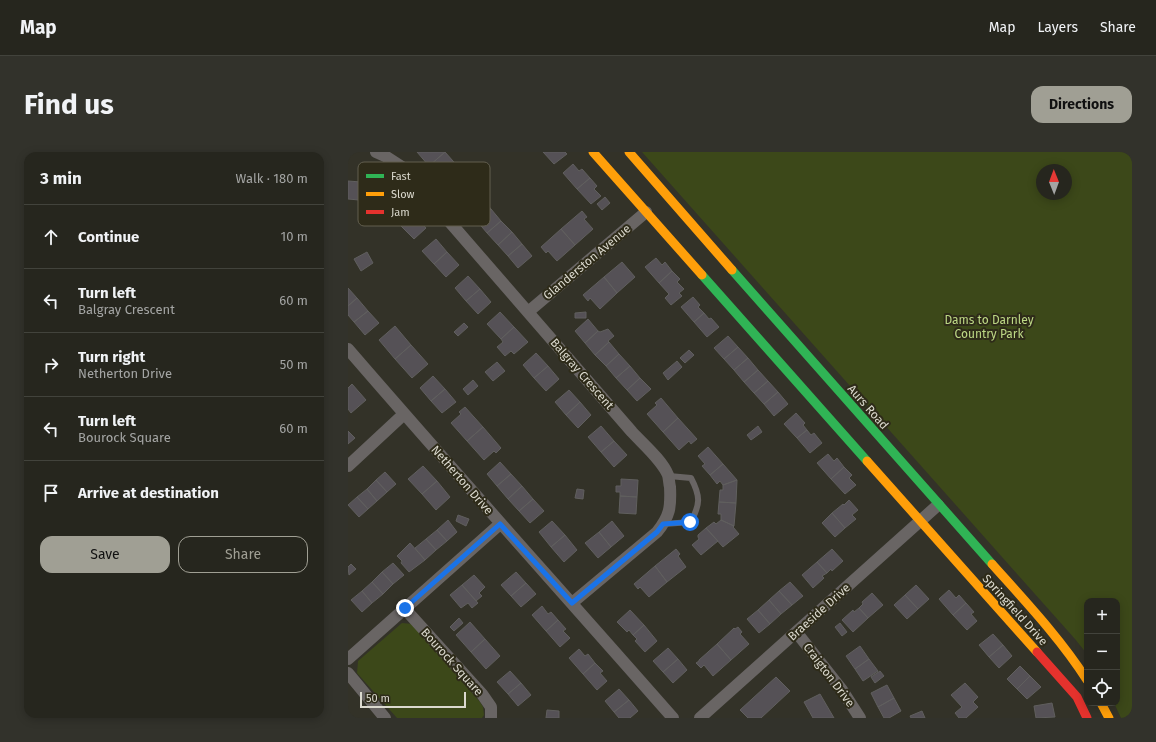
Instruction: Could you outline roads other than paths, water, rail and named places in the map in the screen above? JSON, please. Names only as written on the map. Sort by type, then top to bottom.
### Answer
[{"type":"street","name":"Balgray Crescent","points":[[376,152],[394,162]]},
{"type":"street","points":[[593,152],[920,521]]},
{"type":"street","name":"Aurs Road","points":[[629,152],[938,505],[1049,628],[1084,676]]},
{"type":"street","name":"Glanderston Avenue","points":[[528,312],[646,212]]},
{"type":"street","name":"Balgray Crescent","points":[[453,226],[661,464],[669,476]]},
{"type":"street","name":"Netherton Drive","points":[[348,349],[500,524],[673,718]]},
{"type":"street","points":[[348,466],[404,414]]},
{"type":"street","points":[[572,603],[657,532],[663,524],[670,509],[671,499],[669,476]]},
{"type":"street","name":"Braeside Drive","points":[[700,718],[797,633],[938,505]]},
{"type":"street","name":"Springfield Drive","points":[[920,521],[1077,697],[1087,718]]},
{"type":"street","points":[[348,659],[500,524]]},
{"type":"street","name":"Bourock Square","points":[[405,608],[482,694],[491,707],[491,718]]},
{"type":"street","name":"Craigton Drive","points":[[797,633],[842,690],[860,718]]},
{"type":"street","points":[[348,673],[385,718]]},
{"type":"street","points":[[1103,706],[1109,718]]},
{"type":"lane","points":[[663,524],[690,522],[698,508],[698,491],[691,478],[669,476]]},
{"type":"park label","name":"Dams to Darnley Country Park","points":[[989,327]]}]
